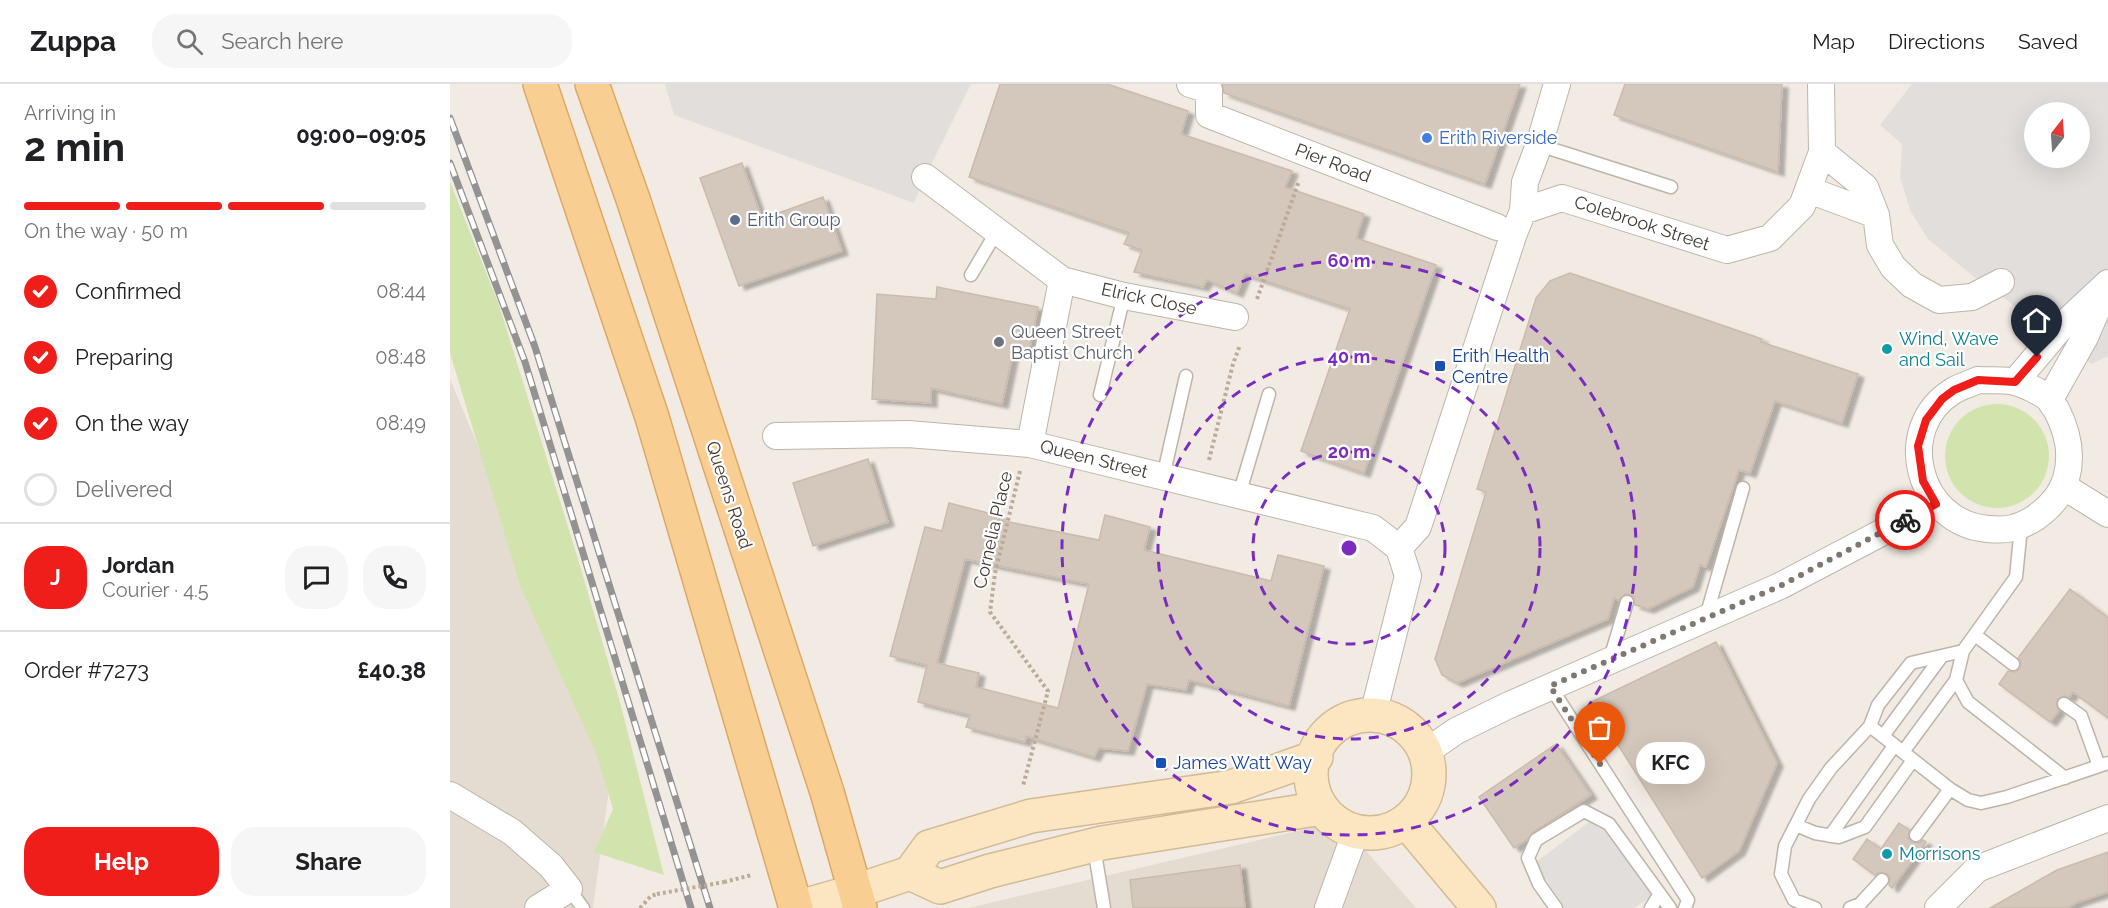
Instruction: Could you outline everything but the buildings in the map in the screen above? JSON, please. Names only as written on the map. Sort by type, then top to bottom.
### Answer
[{"type":"main road","points":[[540,84],[652,417],[796,908]]},
{"type":"main road","name":"Queens Road","points":[[592,84],[633,200],[827,792],[858,900]]},
{"type":"street","points":[[1373,715],[1408,576],[1400,548],[1418,527],[1523,211],[1525,182],[1539,145],[1557,84]]},
{"type":"street","name":"Colebrook Street","points":[[1523,211],[1562,198],[1727,250],[1770,238],[1802,206],[1822,152],[1821,84]]},
{"type":"street","name":"Pier Road","points":[[1203,86],[1209,115],[1497,227]]},
{"type":"street","points":[[1822,152],[1865,187],[1876,215],[1880,245],[1893,267],[1912,285],[1939,300],[1972,297],[2001,282]]},
{"type":"street","name":"Elrick Close","points":[[925,177],[1062,280],[1124,296],[1235,317]]},
{"type":"street","points":[[1809,189],[1876,215]]},
{"type":"street","points":[[1030,444],[1062,280]]},
{"type":"street","points":[[2015,382],[2063,325],[2108,284]]},
{"type":"street","points":[[2050,399],[2085,337],[2108,284]]},
{"type":"street","points":[[1978,380],[2015,382],[2050,399],[2068,438],[2070,465],[2063,486],[2049,508],[2021,527],[2002,530],[1974,528],[1950,516],[1936,504],[1923,481],[1918,446],[1926,420],[1942,399],[1954,390],[1978,380]]},
{"type":"street","name":"Queen Street","points":[[776,436],[908,434],[1030,444],[1373,528],[1400,548]]},
{"type":"street","points":[[2063,486],[2108,514]]},
{"type":"street","points":[[1426,751],[1456,731],[1550,686],[1780,586],[1936,504]]},
{"type":"street","points":[[1373,715],[1394,719],[1416,734],[1426,751],[1427,782],[1417,810],[1397,828],[1377,834],[1356,831],[1337,822],[1322,808],[1313,791],[1312,772],[1320,741],[1333,729],[1351,719],[1373,715]]},
{"type":"street","points":[[796,908],[858,900],[910,873],[929,847],[1031,816],[1231,787],[1316,758]]},
{"type":"street","points":[[450,795],[512,832],[551,866],[576,898],[538,908]]},
{"type":"street","points":[[910,873],[940,887],[990,871],[1094,845],[1322,808]]},
{"type":"street","points":[[1938,908],[1977,869],[2108,818]]},
{"type":"street","points":[[1406,821],[1479,908]]},
{"type":"street","points":[[1328,908],[1356,831]]},
{"type":"lane","points":[[1539,145],[1671,187]]},
{"type":"lane","points":[[971,275],[997,231]]},
{"type":"lane","points":[[1100,395],[1124,296]]},
{"type":"lane","points":[[1163,477],[1186,376]]},
{"type":"lane","points":[[1239,495],[1269,394]]},
{"type":"lane","points":[[1706,619],[1743,488]]},
{"type":"lane","points":[[1830,836],[1956,680],[1963,651],[2016,577],[2021,527]]},
{"type":"lane","points":[[1610,660],[1627,602]]},
{"type":"lane","points":[[1975,635],[2013,664]]},
{"type":"lane","points":[[1815,908],[1794,900],[1781,874],[1785,846],[1809,799],[1831,768],[1870,726],[1878,705],[1911,663],[1963,651]]},
{"type":"lane","points":[[1883,736],[1942,656]]},
{"type":"lane","points":[[1956,680],[1968,702],[2066,778]]},
{"type":"lane","points":[[1550,686],[1688,900],[1685,908]]},
{"type":"lane","points":[[1870,726],[1950,789],[1968,800],[1981,803],[1994,801],[2104,765],[2081,716],[2064,704]]},
{"type":"lane","points":[[1796,825],[1815,833],[1839,837],[1865,827],[1913,760]]},
{"type":"lane","points":[[1916,835],[1950,789]]},
{"type":"lane","points":[[1556,908],[1539,884],[1528,858],[1536,840],[1584,811],[1609,824],[1670,908]]},
{"type":"lane","points":[[1094,845],[1104,908]]},
{"type":"lane","points":[[1850,908],[1860,904],[1882,880]]},
{"type":"lane","points":[[1651,908],[1659,895]]},
{"type":"path","name":"Cornelia Place","points":[[1030,444],[1022,462],[995,573],[990,612],[1048,691],[1023,784],[1031,816]]},
{"type":"path","points":[[640,908],[651,896],[657,894],[752,875]]},
{"type":"shaded area","points":[[665,84],[971,84],[914,203],[674,115]]},
{"type":"shaded area","points":[[1912,84],[2108,84],[2108,356],[2091,364],[1973,276],[1928,239],[1911,212],[1900,178],[1902,144],[1880,125]]},
{"type":"shaded area","points":[[450,379],[612,767],[593,908],[450,908]]},
{"type":"shaded area","points":[[1340,821],[1416,908],[968,908]]},
{"type":"shaded area","points":[[1589,822],[1604,831],[1653,895],[1634,908],[1565,908],[1535,863]]},
{"type":"green space","points":[[450,182],[499,305],[578,559],[620,702],[664,875],[594,852],[613,809],[596,753],[521,588],[450,353]]},
{"type":"green space","points":[[1997,404],[2017,408],[2034,419],[2045,436],[2049,456],[2045,476],[2034,493],[2017,504],[1997,508],[1977,504],[1960,493],[1949,476],[1945,456],[1949,436],[1960,419],[1977,408]]},
{"type":"railway","points":[[450,118],[535,347],[710,908]]},
{"type":"railway","points":[[450,163],[525,362],[691,908]]},
{"type":"way so far","points":[[1600,764],[1550,686],[1780,586],[1905,520]]},
{"type":"place","name":"Erith Riverside","points":[[1427,138]]},
{"type":"place","name":"Erith Group","points":[[735,220]]},
{"type":"place","name":"Queen Street Baptist Church","points":[[999,342]]},
{"type":"place","name":"Wind, Wave and Sail","points":[[1887,349]]},
{"type":"place","name":"Erith Health Centre","points":[[1440,366]]},
{"type":"place","name":"James Watt Way","points":[[1161,763]]},
{"type":"place","name":"KFC","points":[[1600,764]]},
{"type":"place","name":"Morrisons","points":[[1887,854]]},
{"type":"route","points":[[1905,520],[1936,504],[1923,481],[1918,446],[1926,420],[1942,399],[1954,390],[1978,380],[2015,382],[2037,357]]}]
